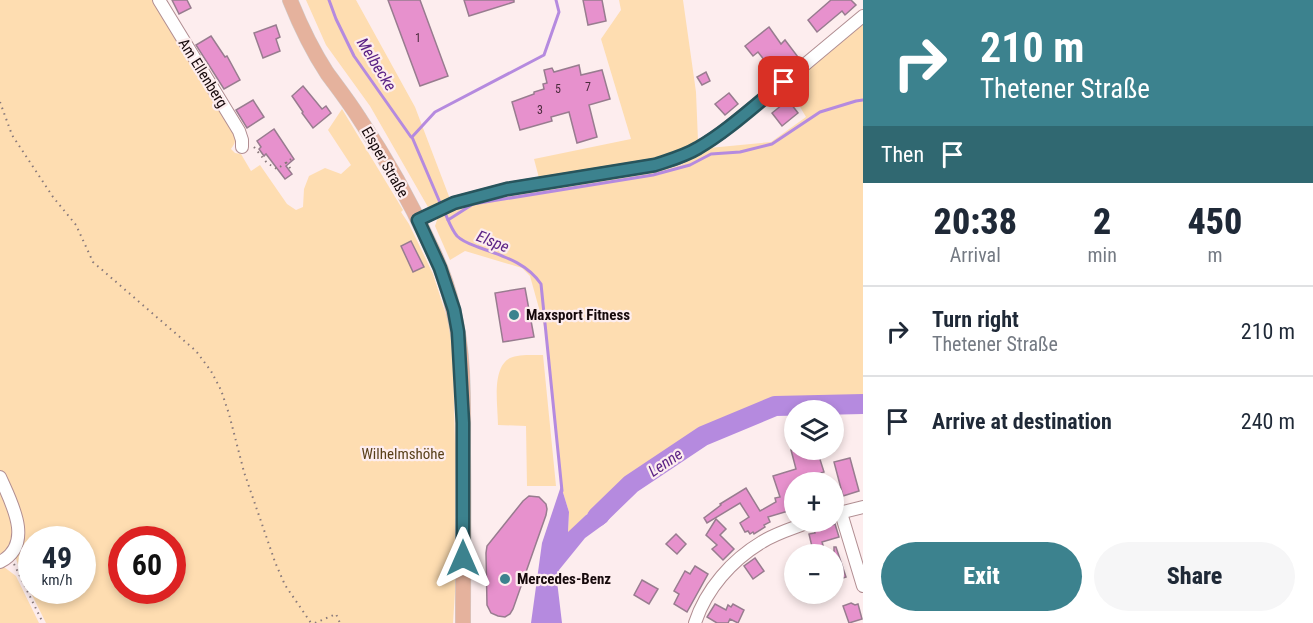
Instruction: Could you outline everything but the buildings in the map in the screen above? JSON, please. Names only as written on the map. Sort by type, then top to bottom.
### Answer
[{"type":"main road","name":"Elsper Straße","points":[[290,0],[309,43],[327,72],[425,217],[454,310],[458,332],[463,423],[463,623]]},
{"type":"street","name":"Am Ellenberg","points":[[159,0],[247,146]]},
{"type":"street","points":[[425,217],[454,203],[507,189],[655,165],[678,158],[721,133],[863,16]]},
{"type":"street","points":[[0,477],[19,528],[18,540],[5,559]]},
{"type":"street","points":[[844,512],[863,507]]},
{"type":"street","points":[[844,531],[863,586]]},
{"type":"street","points":[[695,623],[713,586],[734,562],[763,541],[785,532]]},
{"type":"path","points":[[0,102],[12,135],[53,197],[76,225],[93,262],[196,351],[211,371],[230,414],[244,472],[285,585],[313,623],[336,614],[340,623]]},
{"type":"path","points":[[247,146],[277,169],[294,156]]},
{"type":"path","points":[[286,162],[292,171]]},
{"type":"path","points":[[5,559],[43,623]]},
{"type":"green space","name":"Wilhelmshöhe","points":[[0,0],[154,0],[234,132],[235,141],[231,149],[241,154],[251,171],[260,165],[287,204],[296,210],[303,207],[304,189],[309,176],[325,168],[341,174],[351,165],[328,130],[342,109],[403,210],[401,212],[433,274],[450,327],[455,444],[453,623],[46,623],[36,604],[96,604],[96,526],[18,526],[18,564],[9,549],[0,554]]},
{"type":"green space","points":[[306,0],[356,0],[415,107],[450,199],[428,207],[370,106],[326,45]]},
{"type":"green space","points":[[619,0],[683,0],[696,92],[698,141],[667,156],[539,178],[534,159],[631,139],[601,39],[621,10]]},
{"type":"green space","points":[[863,22],[863,407],[844,406],[844,400],[784,400],[784,404],[730,426],[626,494],[586,515],[568,533],[569,512],[561,486],[545,330],[530,276],[522,268],[465,251],[450,260],[435,226],[438,217],[462,207],[530,191],[662,170],[681,165],[709,148],[771,142],[806,117],[787,85]]},
{"type":"green space","points":[[522,355],[543,355],[556,486],[527,486],[526,426],[498,425],[498,379],[504,363],[510,358]]},
{"type":"green space","points":[[0,564],[18,580],[18,604],[30,604],[39,623],[0,623]]},
{"type":"shaded area","points":[[561,486],[569,512],[568,532],[586,515],[626,494],[607,522],[585,538],[559,570],[557,581],[562,623],[531,623],[542,543]]},
{"type":"waterway","name":"Melbecke","points":[[329,0],[354,56],[411,137]]},
{"type":"waterway","name":"Elspe","points":[[441,205],[412,137],[435,112],[544,55],[559,12],[556,0]]},
{"type":"waterway","points":[[448,220],[473,204],[653,175],[690,165],[711,154],[740,152],[772,144],[820,112],[863,100]]},
{"type":"waterway","name":"Elspe","points":[[444,211],[459,238],[521,265],[541,284],[562,491]]},
{"type":"waterway","name":"Lenne","points":[[597,517],[631,484],[703,436],[775,406],[863,404]]},
{"type":"place","name":"Maxsport Fitness","points":[[514,315]]},
{"type":"place","name":"Mercedes-Benz","points":[[505,579]]},
{"type":"route","points":[[463,558],[463,423],[458,332],[448,289],[418,220],[454,203],[507,189],[655,165],[678,158],[721,133],[784,82]]}]
